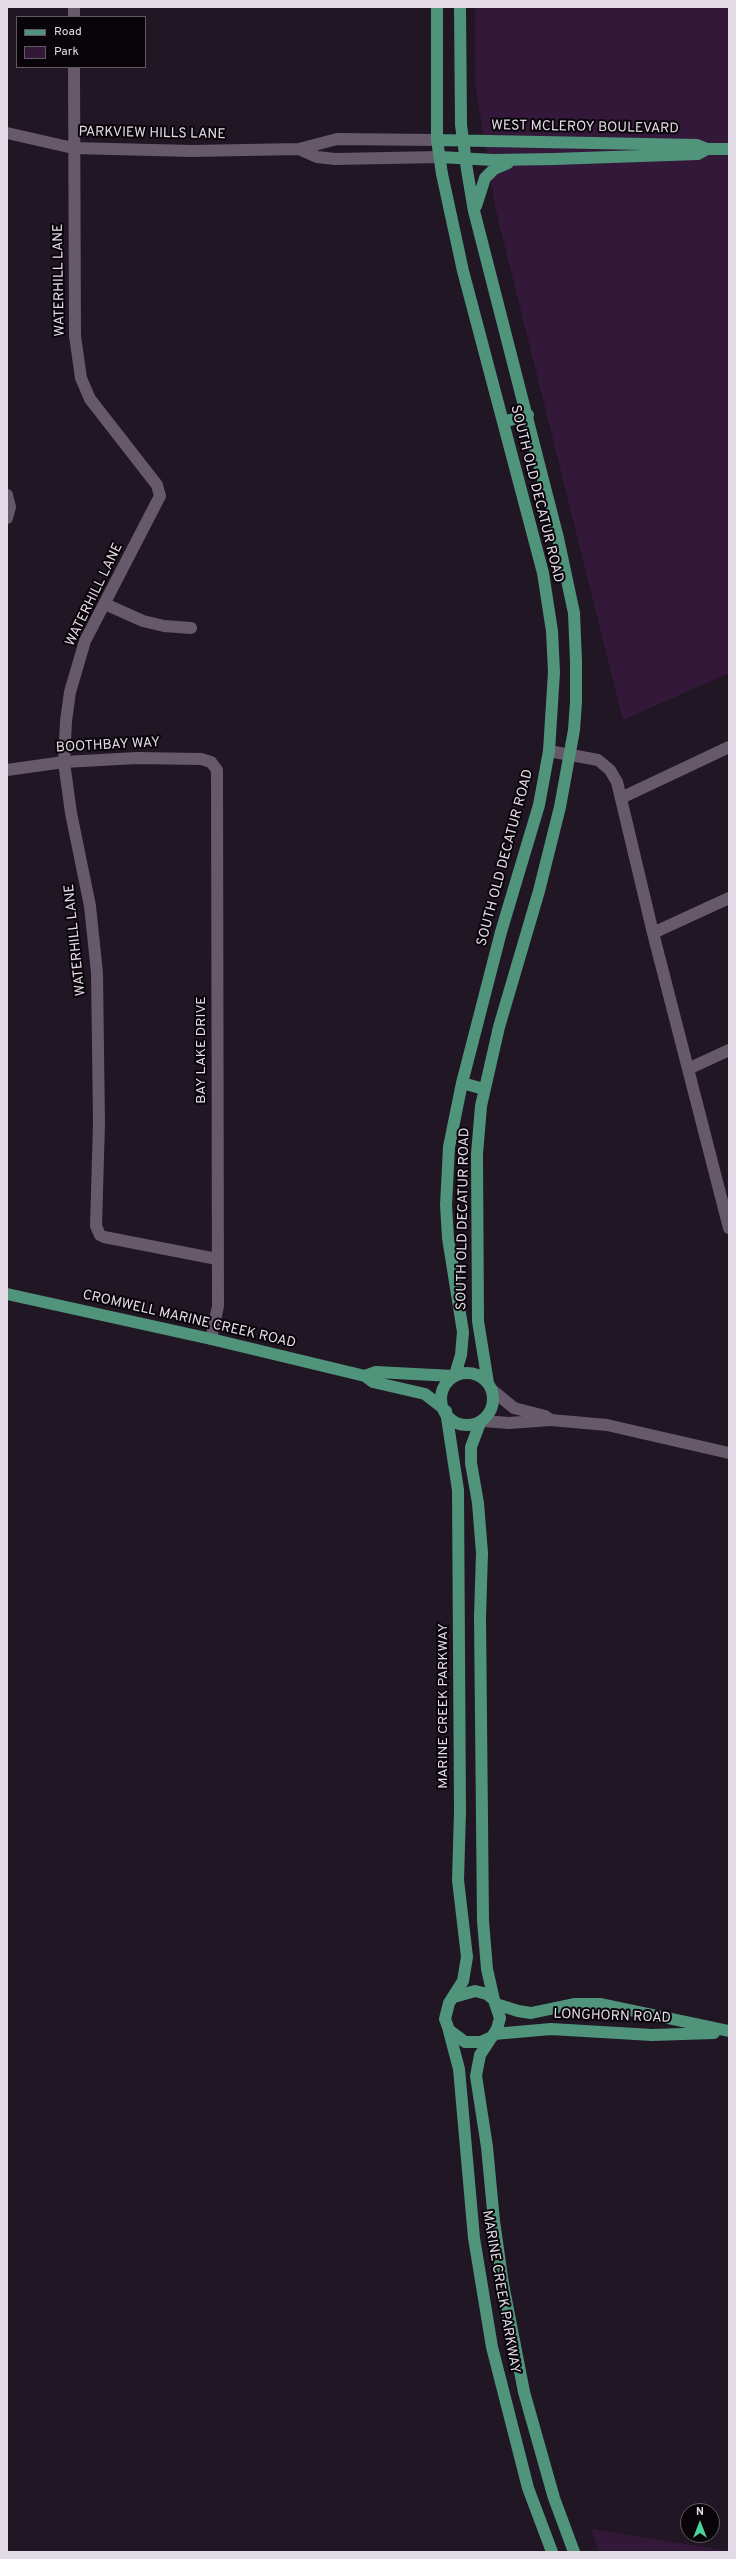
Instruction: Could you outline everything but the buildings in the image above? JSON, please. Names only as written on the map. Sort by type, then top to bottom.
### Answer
[{"type":"main road","name":"SOUTH OLD DECATUR ROAD","points":[[436,7],[438,140],[440,157],[463,271],[541,566],[552,631],[554,672],[549,751],[539,805],[501,932],[462,1083],[449,1147],[446,1205],[451,1271],[462,1332],[462,1350],[454,1375]]},
{"type":"main road","name":"SOUTH OLD DECATUR ROAD","points":[[460,7],[462,139],[464,157],[474,211],[528,415],[558,538],[574,613],[576,702],[570,755],[560,807],[539,891],[499,1027],[484,1089],[477,1154],[478,1321],[490,1387]]},
{"type":"main road","name":"WEST MCLEROY BOULEVARD","points":[[438,140],[462,139],[697,145],[707,149],[729,149]]},
{"type":"main road","name":"WEST MCLEROY BOULEVARD","points":[[440,157],[516,160],[698,154],[707,149]]},
{"type":"main road","points":[[474,211],[485,178],[494,169],[516,160]]},
{"type":"main road","points":[[503,422],[528,415]]},
{"type":"main road","points":[[462,1083],[484,1089]]},
{"type":"main road","name":"CROMWELL MARINE CREEK ROAD","points":[[7,1294],[211,1339],[365,1376],[373,1382],[425,1394],[444,1410]]},
{"type":"main road","name":"CROMWELL MARINE CREEK ROAD","points":[[365,1376],[376,1372],[454,1375]]},
{"type":"main road","points":[[482,1422],[456,1420],[444,1410],[442,1390],[454,1375],[471,1374],[490,1387],[491,1409],[482,1422],[472,1447],[471,1463],[478,1503],[482,1552],[480,1617],[483,1922],[487,1969],[500,2018],[493,2036],[482,2042],[470,2043],[459,2040],[449,2030],[445,2019],[446,2012],[454,1997],[475,1991],[487,1994],[495,2002]]},
{"type":"main road","name":"MARINE CREEK PARKWAY","points":[[444,1410],[458,1490],[460,1803],[458,1880],[467,1957],[463,1980],[454,1997]]},
{"type":"main road","name":"LONGHORN ROAD","points":[[495,2002],[518,2011],[531,2012],[574,2004],[601,2004],[729,2032]]},
{"type":"main road","name":"LONGHORN ROAD","points":[[493,2036],[551,2029],[652,2035],[729,2032]]},
{"type":"main road","name":"MARINE CREEK PARKWAY","points":[[449,2030],[459,2069],[474,2238],[492,2347],[528,2488],[552,2552]]},
{"type":"main road","name":"MARINE CREEK PARKWAY","points":[[493,2036],[480,2055],[476,2076],[488,2147],[494,2221],[503,2284],[524,2392],[554,2498],[574,2552]]},
{"type":"street","name":"WATERHILL LANE","points":[[74,68],[73,148],[75,336],[81,378],[90,399],[157,485],[160,496],[86,641],[70,692],[64,762],[71,813],[90,906],[96,973],[98,1230],[104,1237],[217,1259]]},
{"type":"street","name":"PARKVIEW HILLS LANE","points":[[7,133],[73,148],[192,150],[299,149],[337,139],[438,140]]},
{"type":"street","name":"PARKVIEW HILLS LANE","points":[[299,149],[317,157],[335,159],[440,157]]},
{"type":"street","points":[[7,495],[10,507],[7,518]]},
{"type":"street","points":[[105,604],[143,621],[164,626],[191,628]]},
{"type":"street","points":[[621,798],[729,747]]},
{"type":"street","points":[[549,751],[598,760],[604,764],[617,782],[653,933],[688,1069],[726,1200],[729,1228]]},
{"type":"street","name":"BOOTHBAY WAY","points":[[7,770],[64,762],[137,758],[201,759],[211,762]]},
{"type":"street","name":"BAY LAKE DRIVE","points":[[211,762],[217,770],[218,778],[218,1306],[211,1339]]},
{"type":"street","points":[[653,933],[729,898]]},
{"type":"street","points":[[688,1069],[729,1050]]},
{"type":"street","points":[[490,1387],[514,1408],[545,1416],[551,1420]]},
{"type":"street","points":[[482,1422],[509,1423],[551,1420],[607,1424],[729,1454]]},
{"type":"green space","points":[[475,7],[729,7],[729,673],[623,720],[496,211],[475,83]]},
{"type":"green space","points":[[591,2529],[729,2551],[729,2552],[599,2552]]}]
